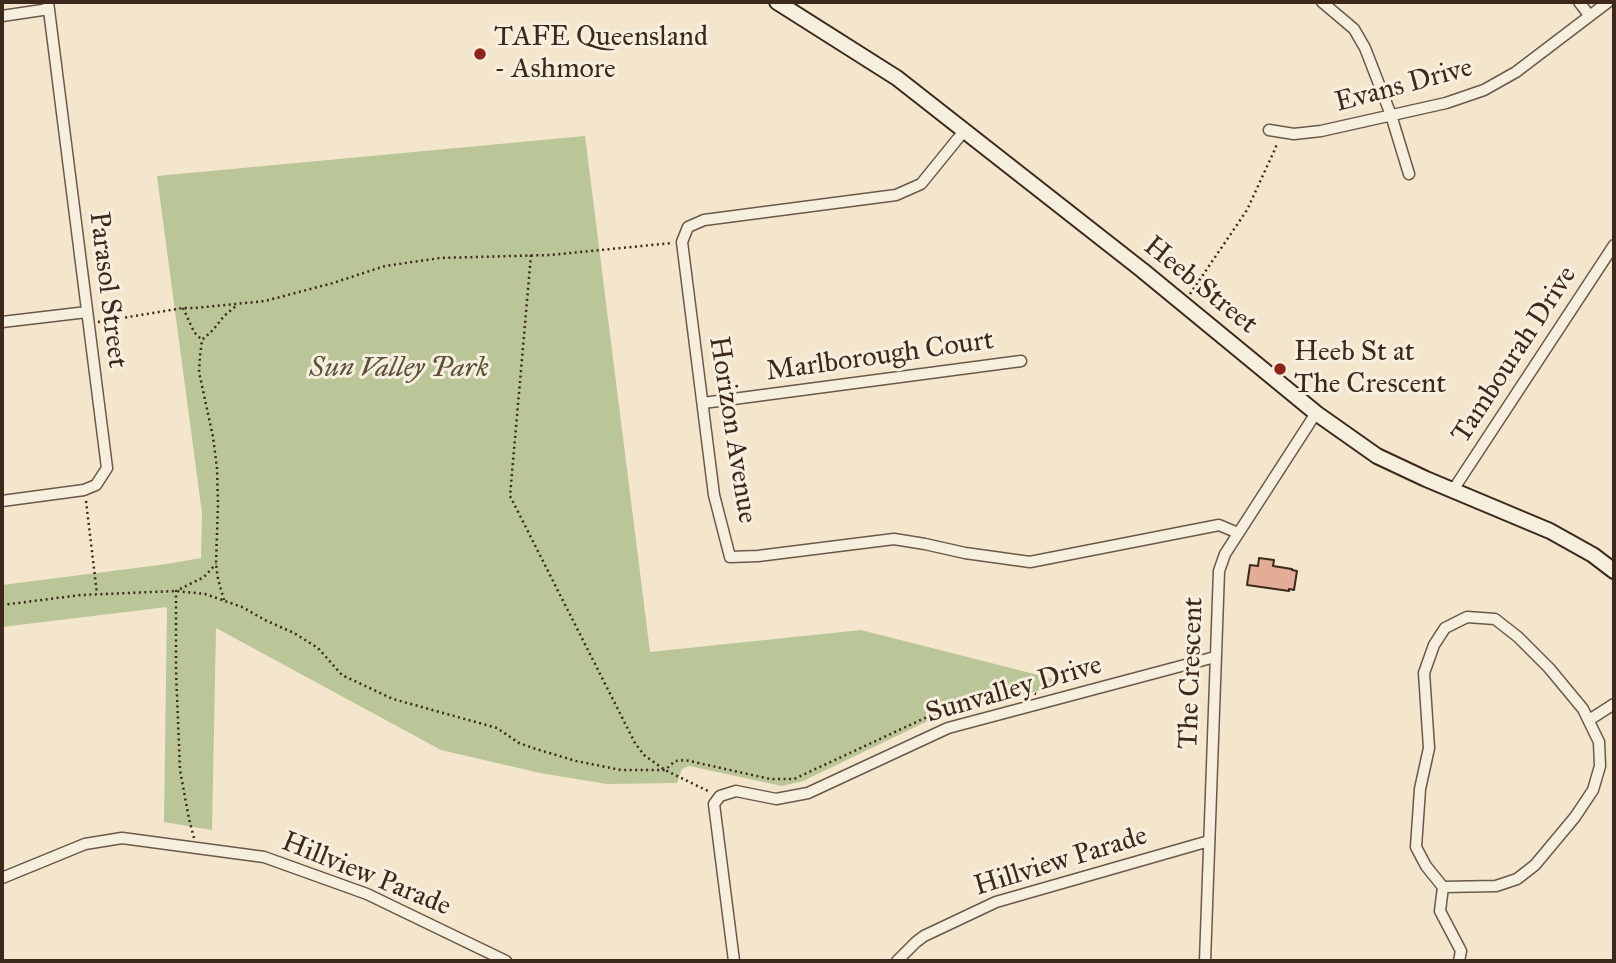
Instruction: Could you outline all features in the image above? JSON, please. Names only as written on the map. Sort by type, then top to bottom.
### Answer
[{"type":"street","name":"Heeb Street","points":[[777,2],[897,78],[1316,413],[1377,456],[1550,531],[1572,542],[1614,571]]},
{"type":"street","points":[[1322,2],[1354,29],[1365,48],[1391,115],[1409,174]]},
{"type":"street","points":[[1579,2],[1589,15]]},
{"type":"street","name":"Evans Drive","points":[[1269,130],[1294,134],[1321,131],[1446,103],[1484,90],[1516,72],[1608,2]]},
{"type":"street","points":[[2,16],[49,5]]},
{"type":"street","name":"Parasol Street","points":[[49,5],[107,468],[96,485],[84,490]]},
{"type":"street","points":[[682,242],[688,227],[704,220],[896,195],[920,184],[964,131]]},
{"type":"street","name":"Horizon Avenue","points":[[682,242],[714,495],[730,557],[894,539],[1030,562],[1219,525],[1238,533]]},
{"type":"street","name":"Tambourah Drive","points":[[1453,490],[1614,245]]},
{"type":"street","points":[[2,322],[87,312]]},
{"type":"street","name":"Marlborough Court","points":[[703,403],[1021,361]]},
{"type":"street","name":"The Crescent","points":[[1205,961],[1219,571],[1225,554],[1316,413]]},
{"type":"street","points":[[2,501],[84,490]]},
{"type":"street","points":[[1443,887],[1496,886],[1517,879],[1535,865],[1574,817],[1593,790],[1600,766],[1599,742],[1583,709],[1549,668],[1518,637],[1495,619],[1467,617],[1445,628],[1434,645],[1424,673],[1429,748],[1420,789],[1416,847],[1426,866],[1443,887],[1440,911],[1461,951],[1459,961]]},
{"type":"street","name":"Sunvalley Drive","points":[[717,800],[736,791],[776,799],[808,793],[948,728],[1215,657]]},
{"type":"street","points":[[1589,720],[1614,704]]},
{"type":"street","points":[[717,800],[734,961]]},
{"type":"street","name":"Hillview Parade","points":[[2,878],[85,844],[122,838],[264,857],[367,894],[506,961]]},
{"type":"street","name":"Hillview Parade","points":[[897,961],[925,936],[987,905],[1209,841]]},
{"type":"path","points":[[1183,304],[1247,210],[1276,146],[1269,130]]},
{"type":"path","points":[[88,324],[183,307],[265,301],[385,267],[440,258],[592,252],[682,242]]},
{"type":"path","points":[[531,256],[510,496],[635,743],[644,755],[665,770],[717,800]]},
{"type":"path","points":[[224,600],[216,564],[217,468],[199,372],[202,340],[239,304]]},
{"type":"path","points":[[183,307],[194,332],[202,340]]},
{"type":"path","points":[[84,490],[97,594]]},
{"type":"path","points":[[176,591],[204,577],[216,564]]},
{"type":"path","points":[[2,605],[97,594],[176,591],[205,594],[242,607],[294,634],[318,648],[342,675],[393,699],[497,728],[519,743],[576,761],[621,770],[665,770],[676,761],[685,760],[770,779],[794,779],[940,711],[1018,690],[1039,695],[1052,693],[1054,700]]},
{"type":"path","points":[[176,591],[180,770],[195,839],[193,848]]},
{"type":"green space","name":"Sun Valley Park","points":[[585,136],[650,652],[861,630],[1058,680],[1057,686],[936,717],[803,781],[782,786],[689,766],[682,769],[677,783],[607,784],[540,773],[441,750],[216,628],[212,830],[164,822],[167,607],[2,627],[2,585],[201,558],[202,513],[157,176]]},
{"type":"building","points":[[1259,558],[1274,560],[1273,566],[1297,571],[1294,590],[1247,585],[1250,565],[1258,566]]},
{"type":"place","name":"TAFE Queensland - Ashmore","points":[[480,54]]},
{"type":"place","name":"Heeb St at The Crescent","points":[[1280,369]]}]
